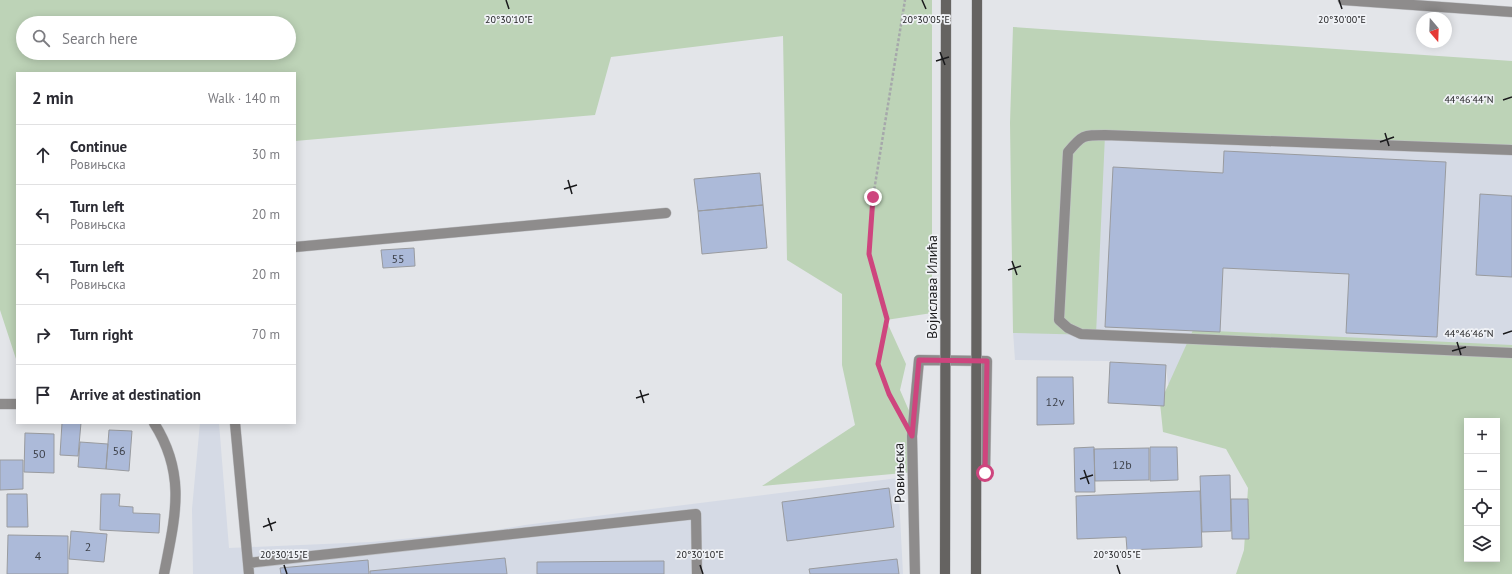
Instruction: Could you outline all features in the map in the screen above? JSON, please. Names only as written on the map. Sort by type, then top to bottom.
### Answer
[{"type":"main road","name":"Војислава Илића","points":[[945,574],[946,0]]},
{"type":"main road","points":[[976,574],[977,0]]},
{"type":"street","points":[[1343,0],[1512,12]]},
{"type":"street","points":[[1512,150],[1090,135],[1080,138],[1068,152],[1059,320],[1068,328],[1081,334],[1512,353]]},
{"type":"street","points":[[296,247],[666,213]]},
{"type":"street","name":"Ровињска","points":[[915,574],[912,436],[919,360],[987,361],[985,473]]},
{"type":"street","points":[[0,404],[16,404]]},
{"type":"street","points":[[155,424],[164,440],[174,472],[177,492],[175,521],[164,574]]},
{"type":"street","points":[[235,424],[249,574]]},
{"type":"street","points":[[248,563],[696,514],[697,574]]},
{"type":"path","points":[[897,408],[889,394],[878,364],[887,319],[869,254],[873,197],[905,0]]},
{"type":"shaded area","points":[[1018,123],[1512,140],[1512,383],[1168,384],[1166,365],[1107,361],[1015,360],[1013,331]]},
{"type":"shaded area","points":[[200,424],[219,424],[229,548],[371,542],[496,530],[525,525],[898,478],[903,574],[193,574],[192,509]]},
{"type":"green space","points":[[0,0],[932,0],[932,313],[886,320],[906,364],[900,390],[910,413],[914,472],[762,486],[855,425],[842,365],[842,294],[787,260],[783,36],[611,57],[595,115],[296,141],[296,72],[16,72],[16,359],[0,310]]},
{"type":"green space","points":[[1013,27],[1512,61],[1512,150],[1105,135],[1096,335],[1013,333],[1010,123]]},
{"type":"green space","points":[[1193,330],[1512,345],[1512,574],[1236,574],[1244,550],[1248,488],[1226,449],[1163,432],[1160,403]]},
{"type":"building","points":[[1224,151],[1446,162],[1437,337],[1346,333],[1349,274],[1223,268],[1220,332],[1105,327],[1113,167],[1223,173]]},
{"type":"building","points":[[760,173],[763,205],[698,211],[694,179]]},
{"type":"building","points":[[1480,194],[1512,196],[1512,277],[1476,275]]},
{"type":"building","points":[[763,205],[767,248],[702,254],[698,211]]},
{"type":"building","points":[[414,248],[415,266],[383,268],[381,250]]},
{"type":"building","points":[[1110,362],[1166,365],[1164,406],[1108,403]]},
{"type":"building","points":[[1037,377],[1073,377],[1074,424],[1037,425]]},
{"type":"building","points":[[62,424],[81,424],[78,456],[60,455]]},
{"type":"building","points":[[109,430],[132,431],[129,471],[106,469]]},
{"type":"building","points":[[25,433],[54,434],[54,473],[24,472]]},
{"type":"building","points":[[80,442],[108,444],[106,469],[78,467]]},
{"type":"building","points":[[1094,447],[1095,492],[1075,492],[1074,448]]},
{"type":"building","points":[[1150,447],[1177,447],[1178,480],[1150,481]]},
{"type":"building","points":[[1149,448],[1149,480],[1095,481],[1094,449]]},
{"type":"building","points":[[0,460],[23,460],[23,489],[0,490]]},
{"type":"building","points":[[1230,475],[1231,531],[1202,532],[1200,476]]},
{"type":"building","points":[[889,488],[894,527],[787,541],[782,502]]},
{"type":"building","points":[[1200,491],[1202,547],[1127,550],[1126,537],[1077,539],[1076,496]]},
{"type":"building","points":[[7,494],[27,494],[28,527],[7,527]]},
{"type":"building","points":[[101,494],[120,494],[119,506],[133,507],[133,513],[160,514],[159,533],[100,530]]},
{"type":"building","points":[[1231,499],[1248,499],[1249,539],[1232,539]]},
{"type":"building","points":[[71,531],[107,534],[104,562],[69,559]]},
{"type":"building","points":[[8,535],[68,536],[68,574],[7,574]]},
{"type":"building","points":[[505,558],[507,574],[370,574],[370,571]]},
{"type":"building","points":[[897,559],[899,574],[810,574],[809,569]]},
{"type":"building","points":[[368,560],[369,574],[281,574],[280,568]]},
{"type":"building","points":[[664,561],[664,574],[537,574],[537,562]]},
{"type":"route","points":[[873,197],[869,254],[887,319],[878,364],[889,394],[912,436],[919,360],[987,361],[985,473]]}]
